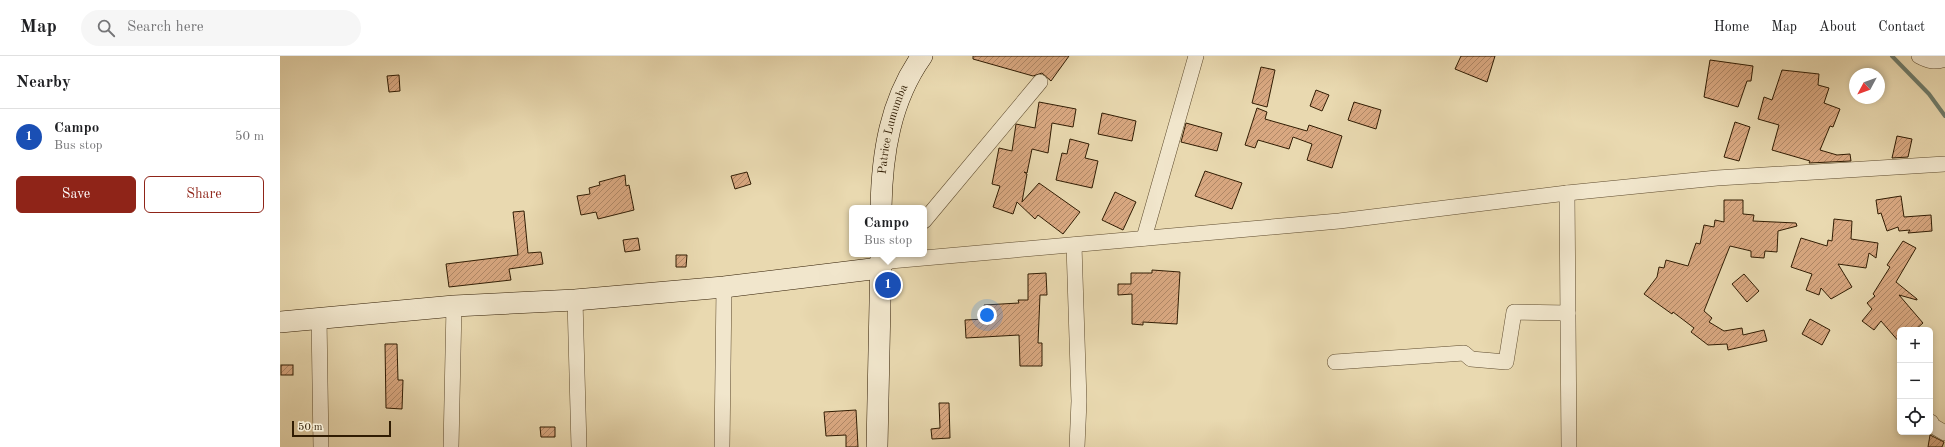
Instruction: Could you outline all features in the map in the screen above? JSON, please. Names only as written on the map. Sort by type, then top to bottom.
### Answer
[{"type":"street","name":"Patrice Lumumba","points":[[882,205],[883,172],[889,129],[903,86],[922,56]]},
{"type":"street","points":[[1144,238],[1196,56]]},
{"type":"street","points":[[1919,56],[1929,61],[1940,61],[1945,59]]},
{"type":"street","points":[[927,217],[1040,82]]},
{"type":"street","points":[[927,256],[1074,245],[1339,221],[1567,193],[1717,178],[1945,164]]},
{"type":"street","points":[[1567,193],[1569,447]]},
{"type":"street","points":[[1074,245],[1079,401],[1077,447]]},
{"type":"street","points":[[280,322],[319,317],[454,306],[575,300],[724,287],[887,259],[914,257]]},
{"type":"street","points":[[877,447],[887,259]]},
{"type":"street","points":[[722,447],[724,287]]},
{"type":"street","points":[[575,300],[579,447]]},
{"type":"street","points":[[451,447],[454,306]]},
{"type":"street","points":[[1335,362],[1464,354],[1471,359],[1506,362],[1514,312],[1568,313]]},
{"type":"street","points":[[319,317],[321,447]]},
{"type":"street","points":[[1933,426],[1945,433]]},
{"type":"building","points":[[973,56],[1069,56],[1051,81],[1042,73],[1033,76],[973,59]]},
{"type":"building","points":[[1461,56],[1495,56],[1487,82],[1455,69]]},
{"type":"building","points":[[1710,60],[1753,66],[1751,81],[1747,81],[1738,107],[1704,97]]},
{"type":"building","points":[[1261,67],[1275,70],[1267,107],[1252,103]]},
{"type":"building","points":[[1782,70],[1819,74],[1818,85],[1829,88],[1824,103],[1840,109],[1833,127],[1830,126],[1820,150],[1837,155],[1850,154],[1851,161],[1809,163],[1810,161],[1772,150],[1779,125],[1758,119],[1764,97],[1772,100]]},
{"type":"building","points":[[399,75],[400,91],[389,92],[387,76]]},
{"type":"building","points":[[1316,90],[1329,95],[1322,111],[1310,106]]},
{"type":"building","points":[[1039,102],[1076,109],[1073,127],[1052,123],[1048,153],[1032,149],[1027,173],[1024,172],[1027,174],[1022,202],[1039,183],[1080,212],[1063,234],[1038,215],[1035,219],[1017,202],[1013,214],[993,207],[1000,186],[992,184],[999,148],[1012,151],[1016,124],[1035,128]]},
{"type":"building","points":[[1354,102],[1381,110],[1376,129],[1348,120]]},
{"type":"building","points":[[1257,108],[1267,112],[1265,119],[1307,131],[1309,125],[1342,136],[1332,168],[1307,160],[1312,144],[1293,137],[1289,149],[1258,140],[1255,148],[1245,145]]},
{"type":"building","points":[[1102,113],[1136,121],[1132,141],[1098,134]]},
{"type":"building","points":[[1735,122],[1750,127],[1739,161],[1724,157]]},
{"type":"building","points":[[1186,123],[1222,133],[1217,151],[1181,142]]},
{"type":"building","points":[[1897,136],[1912,139],[1908,157],[1892,158]]},
{"type":"building","points":[[1070,139],[1089,144],[1085,158],[1098,161],[1092,188],[1056,180],[1062,153],[1067,154]]},
{"type":"building","points":[[1205,171],[1242,183],[1232,209],[1195,196]]},
{"type":"building","points":[[747,172],[751,184],[735,189],[731,176]]},
{"type":"building","points":[[625,175],[626,186],[629,185],[634,210],[598,219],[596,212],[581,215],[577,196],[590,194],[589,188],[600,185],[599,182]]},
{"type":"building","points":[[1115,192],[1136,202],[1123,230],[1102,220]]},
{"type":"building","points":[[1901,196],[1904,217],[1931,215],[1932,231],[1908,233],[1910,230],[1899,231],[1898,227],[1887,231],[1881,213],[1878,214],[1876,200]]},
{"type":"building","points":[[1724,200],[1743,200],[1743,214],[1754,215],[1753,221],[1796,223],[1797,226],[1778,231],[1777,252],[1765,251],[1764,258],[1751,257],[1751,251],[1730,246],[1704,311],[1712,318],[1709,322],[1724,331],[1742,328],[1743,335],[1764,330],[1767,341],[1728,350],[1727,344],[1708,345],[1691,332],[1694,328],[1673,312],[1672,314],[1644,294],[1657,277],[1659,267],[1664,268],[1666,260],[1688,266],[1696,243],[1700,244],[1704,225],[1714,227],[1715,220],[1724,222]]},
{"type":"building","points":[[524,211],[528,253],[541,252],[543,264],[509,269],[511,280],[449,287],[446,264],[518,255],[513,212]]},
{"type":"building","points":[[1834,219],[1852,221],[1851,239],[1878,243],[1876,258],[1869,253],[1866,268],[1838,264],[1852,287],[1831,299],[1821,288],[1819,295],[1806,290],[1812,274],[1791,267],[1801,238],[1827,246],[1828,240],[1832,241]]},
{"type":"building","points":[[638,238],[640,250],[625,252],[623,240]]},
{"type":"building","points":[[1903,241],[1916,248],[1896,282],[1917,299],[1899,295],[1923,323],[1918,327],[1897,327],[1897,340],[1881,321],[1874,330],[1862,321],[1872,309],[1867,303],[1875,296],[1873,294],[1890,267],[1887,265]]},
{"type":"building","points":[[676,255],[687,255],[686,267],[676,267]]},
{"type":"building","points":[[1152,270],[1180,272],[1177,324],[1143,322],[1143,325],[1132,324],[1132,294],[1118,295],[1118,284],[1131,284],[1131,273],[1152,273]]},
{"type":"building","points":[[1046,273],[1047,295],[1040,295],[1038,343],[1042,343],[1042,366],[1020,366],[1019,335],[966,338],[965,320],[985,319],[984,305],[1019,303],[1018,300],[1028,300],[1028,274]]},
{"type":"building","points":[[1744,274],[1759,291],[1747,302],[1732,284]]},
{"type":"building","points":[[1810,319],[1830,330],[1822,345],[1802,334]]},
{"type":"building","points":[[385,344],[397,344],[398,380],[403,380],[402,409],[386,408]]},
{"type":"building","points":[[281,365],[293,365],[293,375],[281,375]]},
{"type":"building","points":[[939,403],[949,403],[950,438],[932,439],[931,429],[940,428]]},
{"type":"building","points":[[856,410],[858,447],[846,447],[846,435],[826,436],[824,412]]},
{"type":"building","points":[[540,427],[555,427],[555,437],[541,437]]},
{"type":"building","points":[[1930,435],[1944,442],[1942,447],[1928,447]]},
{"type":"waterway","points":[[1892,56],[1929,94],[1945,116]]},
{"type":"place","name":"Campo","points":[[888,285]]}]
